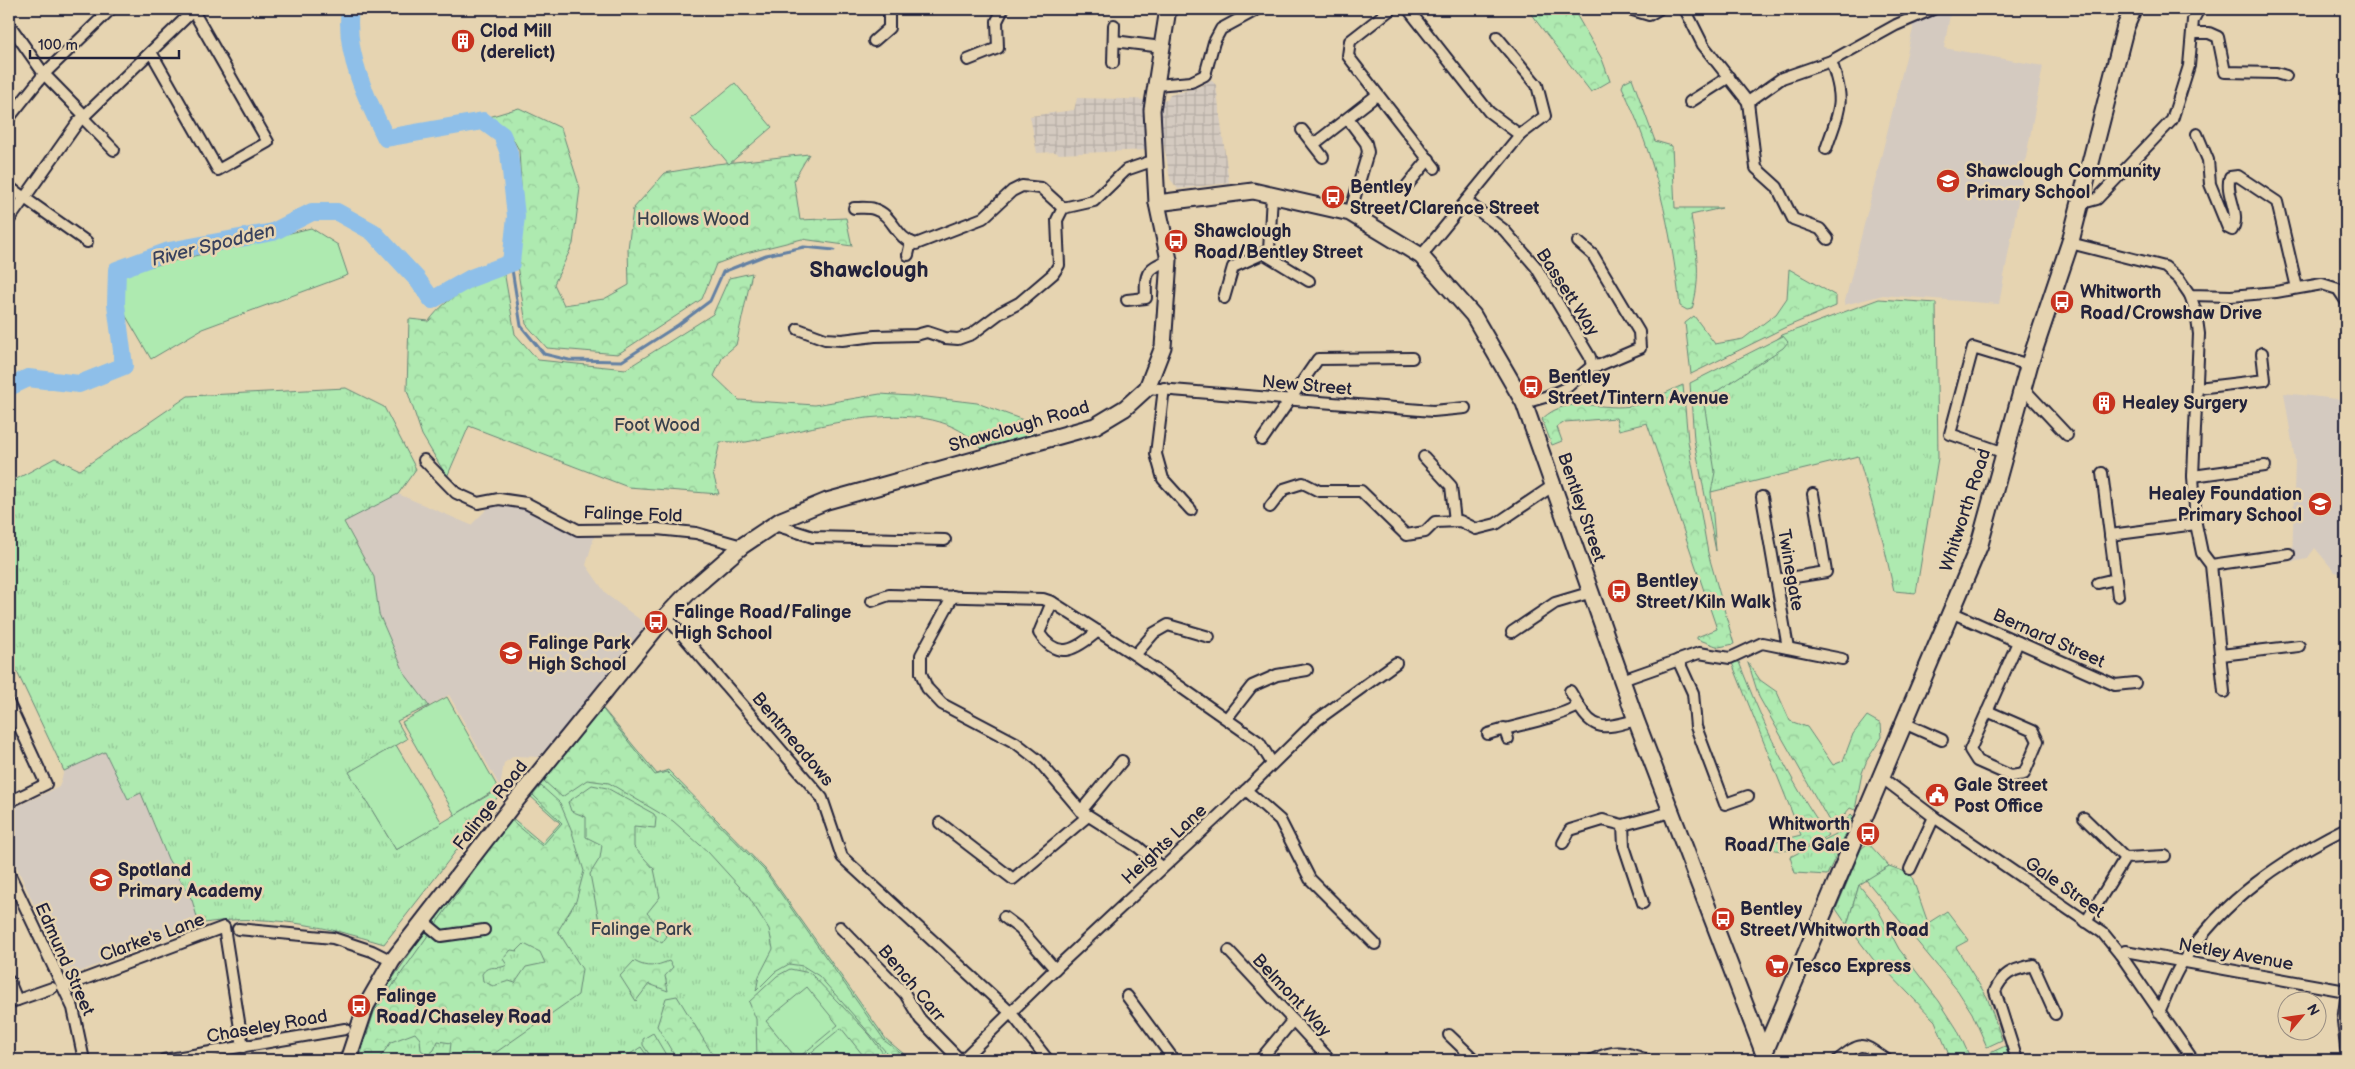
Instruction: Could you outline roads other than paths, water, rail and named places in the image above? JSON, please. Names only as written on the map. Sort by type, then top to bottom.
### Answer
[{"type":"main road","name":"Shawclough Road","points":[[689,592],[742,546],[775,525],[827,501],[1095,426],[1125,408],[1147,388],[1163,347],[1169,260],[1157,202],[1152,110],[1168,9]]},
{"type":"main road","name":"Whitworth Road","points":[[1762,1057],[1979,546],[2029,365],[2070,243],[2124,28],[2134,9]]},
{"type":"main road","name":"Bentley Street","points":[[1157,202],[1253,192],[1350,213],[1421,256],[1473,315],[1524,403],[1636,720],[1762,1057]]},
{"type":"main road","name":"Falinge Road","points":[[348,1060],[366,1006],[392,961],[524,792],[666,616],[689,592]]},
{"type":"street","points":[[9,118],[44,74],[112,9]]},
{"type":"street","points":[[9,220],[84,117],[193,9],[268,142],[218,170],[151,52]]},
{"type":"street","points":[[874,41],[889,28],[889,9]]},
{"type":"street","points":[[968,60],[998,48],[997,21],[1003,9]]},
{"type":"street","points":[[1156,85],[1191,82],[1205,76],[1214,42],[1221,28],[1258,9]]},
{"type":"street","points":[[1391,9],[1350,41],[1348,56],[1432,164],[1405,188]]},
{"type":"street","points":[[1408,9],[1489,112],[1520,135]]},
{"type":"street","points":[[1629,9],[1649,14],[1660,9]]},
{"type":"street","points":[[1685,9],[1703,45],[1748,102],[1756,168],[1777,187],[1793,219],[1823,226],[1828,238]]},
{"type":"street","points":[[1748,102],[1782,78],[1831,61],[1896,24],[1933,9]]},
{"type":"street","points":[[2079,204],[2097,199],[2172,120],[2189,66],[2193,20],[2199,9]]},
{"type":"street","points":[[9,24],[44,74],[114,150]]},
{"type":"street","points":[[1113,63],[1114,26]]},
{"type":"street","points":[[2192,32],[2209,33],[2218,37],[2225,72],[2276,73],[2286,76]]},
{"type":"street","points":[[1421,256],[1520,135],[1545,116],[1537,85],[1497,37]]},
{"type":"street","points":[[1114,41],[1162,46]]},
{"type":"street","points":[[1826,149],[1841,106],[1840,86],[1831,61]]},
{"type":"street","points":[[1690,102],[1728,77]]},
{"type":"street","points":[[1314,144],[1378,95]]},
{"type":"street","points":[[1348,119],[1366,143],[1368,152],[1350,213]]},
{"type":"street","points":[[1302,130],[1323,157]]},
{"type":"street","points":[[2197,134],[2208,160],[2210,184],[2228,228],[2232,230],[2235,221],[2227,186],[2230,177],[2238,176],[2277,202],[2297,288]]},
{"type":"street","points":[[798,329],[825,339],[842,340],[875,336],[916,335],[927,332],[945,338],[958,339],[972,334],[1000,313],[1019,303],[1053,274],[1058,265],[1057,220],[1063,208],[1094,200],[1126,170],[1155,160]]},
{"type":"street","points":[[854,208],[872,208],[880,212],[888,218],[898,234],[916,244],[927,241],[947,230],[983,218],[1012,191],[1022,186],[1041,188],[1063,208]]},
{"type":"street","points":[[9,187],[87,242]]},
{"type":"street","points":[[1224,298],[1233,267],[1268,251],[1272,195]]},
{"type":"street","name":"Bassett Way","points":[[1466,201],[1504,230],[1536,267],[1590,357],[1592,366]]},
{"type":"street","points":[[908,255],[911,242]]},
{"type":"street","points":[[1524,403],[1566,388],[1592,366],[1600,365],[1640,348],[1639,332],[1593,255],[1578,242]]},
{"type":"street","points":[[2070,243],[2165,266],[2179,279],[2190,295],[2196,312],[2199,334],[2193,476],[2196,524],[2202,553],[2211,565],[2224,692]]},
{"type":"street","points":[[1263,253],[1310,281]]},
{"type":"street","points":[[1126,300],[1146,298],[1145,278],[1152,267],[1169,260]]},
{"type":"street","points":[[2190,295],[2231,296],[2322,284],[2338,289],[2346,301]]},
{"type":"street","points":[[927,332],[928,320]]},
{"type":"street","points":[[2005,453],[1950,434],[1973,348],[2029,365]]},
{"type":"street","points":[[2198,388],[2265,380],[2262,353]]},
{"type":"street","points":[[1262,440],[1318,359],[1412,358]]},
{"type":"street","name":"New Street","points":[[1147,388],[1434,411],[1465,408]]},
{"type":"street","points":[[1164,388],[1156,454],[1163,479],[1191,510]]},
{"type":"street","points":[[2023,388],[2067,435]]},
{"type":"street","points":[[1424,457],[1451,486],[1455,521]]},
{"type":"street","name":"Falinge Fold","points":[[424,460],[456,493],[478,503],[499,499],[526,503],[578,530],[657,528],[696,533],[742,546]]},
{"type":"street","points":[[2193,476],[2265,466]]},
{"type":"street","points":[[2102,474],[2118,596]]},
{"type":"street","points":[[1270,507],[1284,489],[1303,483],[1319,491],[1361,491],[1406,536],[1425,532],[1435,522],[1460,521],[1476,529],[1496,524],[1554,484]]},
{"type":"street","points":[[1776,580],[1826,572],[1813,494]]},
{"type":"street","name":"Twinegate","points":[[1762,497],[1788,648]]},
{"type":"street","points":[[2110,535],[2196,524]]},
{"type":"street","points":[[775,525],[813,537],[945,540]]},
{"type":"street","points":[[2211,565],[2289,554]]},
{"type":"street","points":[[2098,583],[2115,579]]},
{"type":"street","points":[[1512,632],[1555,604],[1592,592]]},
{"type":"street","points":[[872,601],[889,595],[1042,599],[1052,602],[1135,655],[1227,718],[1259,742],[1272,763]]},
{"type":"street","points":[[953,596],[921,655],[921,673],[926,688],[942,704],[1016,743],[1038,760],[1085,814],[1138,847],[1162,867]]},
{"type":"street","points":[[1052,602],[1039,633],[1046,644],[1065,651],[1078,648],[1098,631]]},
{"type":"street","name":"Bernard Street","points":[[1951,612],[2116,685],[2135,683]]},
{"type":"street","name":"Bentmeadows","points":[[666,616],[822,798],[842,857],[1011,1013],[1048,1060]]},
{"type":"street","points":[[1135,655],[1154,633],[1168,625],[1209,637]]},
{"type":"street","points":[[1987,711],[2033,731],[2038,741],[2024,774],[2011,776],[1976,760],[1970,750],[1987,711],[2018,642]]},
{"type":"street","points":[[1622,680],[1699,653],[1730,658],[1762,644],[1842,659]]},
{"type":"street","points":[[2221,655],[2299,646]]},
{"type":"street","points":[[1678,660],[1693,693],[1696,727],[1725,804],[1748,796]]},
{"type":"street","name":"Heights Lane","points":[[961,1060],[1162,867],[1246,790],[1317,720],[1396,663]]},
{"type":"street","points":[[1227,718],[1252,686],[1277,674],[1308,670]]},
{"type":"street","points":[[1570,691],[1578,706],[1592,723],[1601,727],[1636,720]]},
{"type":"street","points":[[9,704],[46,784],[9,802]]},
{"type":"street","points":[[1488,734],[1521,723],[1551,719],[1578,706]]},
{"type":"street","points":[[1904,723],[1942,740]]},
{"type":"street","points":[[1504,728],[1508,739]]},
{"type":"street","points":[[940,823],[1013,879],[1085,814],[1122,762]]},
{"type":"street","name":"Gale Street","points":[[1881,777],[1934,817],[2103,934],[2120,954],[2193,1060]]},
{"type":"street","points":[[1246,790],[1280,820],[1310,879],[1375,944]]},
{"type":"street","points":[[1563,843],[1570,830],[1603,820],[1623,825],[1671,812]]},
{"type":"street","points":[[1910,869],[1934,817]]},
{"type":"street","points":[[2084,818],[2125,858],[2165,856]]},
{"type":"street","points":[[1623,825],[1624,846],[1643,903]]},
{"type":"street","points":[[2159,1012],[2183,961],[2205,932],[2264,876],[2305,849],[2346,828]]},
{"type":"street","points":[[2086,922],[2125,858]]},
{"type":"street","name":"Edmund Street","points":[[9,873],[63,987],[78,1026],[84,1060]]},
{"type":"street","points":[[1004,917],[1020,929],[1055,969]]},
{"type":"street","points":[[423,921],[441,936],[484,930]]},
{"type":"street","name":"Bench Carr","points":[[840,926],[905,994],[920,1019],[961,1060]]},
{"type":"street","name":"Clarke's Lane","points":[[63,987],[224,927],[243,1047]]},
{"type":"street","points":[[238,928],[333,938],[372,951],[392,961]]},
{"type":"street","name":"Belmont Way","points":[[1229,951],[1330,1060]]},
{"type":"street","name":"Netley Avenue","points":[[2120,954],[2125,951],[2346,991]]},
{"type":"street","points":[[2017,1060],[1995,991],[2000,980],[2008,973],[2033,965],[2055,1014]]},
{"type":"street","points":[[9,981],[13,1002],[52,988]]},
{"type":"street","points":[[1127,996],[1174,1060]]},
{"type":"street","points":[[2346,999],[2343,1021],[2346,1048]]},
{"type":"street","points":[[1260,1060],[1293,1020]]},
{"type":"street","name":"Chaseley Road","points":[[164,1060],[345,1029]]},
{"type":"street","points":[[1449,1036],[1475,1060]]},
{"type":"street","points":[[1838,1060],[1855,1046],[1866,1046],[1888,1060]]},
{"type":"street","points":[[1592,1060],[1604,1054],[1625,1051],[1647,1060]]},
{"type":"waterway","name":"River Spodden","points":[[9,387],[28,378],[79,384],[124,366],[116,304],[117,270],[169,251],[273,232],[312,212],[337,212],[373,232],[417,279],[432,300],[471,278],[511,263],[516,216],[509,153],[502,135],[483,121],[386,138],[365,92],[354,59],[350,42],[350,9]]},
{"type":"waterway","points":[[511,263],[521,326],[544,354],[569,360],[622,361],[678,325],[710,301],[723,272],[766,255],[804,247],[834,250]]},
{"type":"place","name":"Clod Mill (derelict)","points":[[463,41]]},
{"type":"place","name":"Shawclough Community Primary School","points":[[1948,181]]},
{"type":"place","name":"Bentley Street/Clarence Street","points":[[1333,197]]},
{"type":"place","name":"Shawclough Road/Bentley Street","points":[[1176,241]]},
{"type":"place","name":"Whitworth Road/Crowshaw Drive","points":[[2062,302]]},
{"type":"place","name":"Bentley Street/Tintern Avenue","points":[[1531,387]]},
{"type":"place","name":"Healey Surgery","points":[[2104,403]]},
{"type":"place","name":"Healey Foundation Primary School","points":[[2320,504]]},
{"type":"place","name":"Bentley Street/Kiln Walk","points":[[1619,591]]},
{"type":"place","name":"Falinge Road/Falinge High School","points":[[656,622]]},
{"type":"place","name":"Falinge Park High School","points":[[511,653]]},
{"type":"place","name":"Gale Street Post Office","points":[[1937,795]]},
{"type":"place","name":"Whitworth Road/The Gale","points":[[1868,834]]},
{"type":"place","name":"Spotland Primary Academy","points":[[101,880]]},
{"type":"place","name":"Bentley Street/Whitworth Road","points":[[1723,919]]},
{"type":"place","name":"Tesco Express","points":[[1777,966]]},
{"type":"place","name":"Falinge Road/Chaseley Road","points":[[359,1006]]},
{"type":"district","name":"Shawclough","points":[[869,269]]},
{"type":"park label","name":"Hollows Wood","points":[[693,219]]},
{"type":"park label","name":"Foot Wood","points":[[657,425]]},
{"type":"park label","name":"Falinge Park","points":[[641,929]]}]
